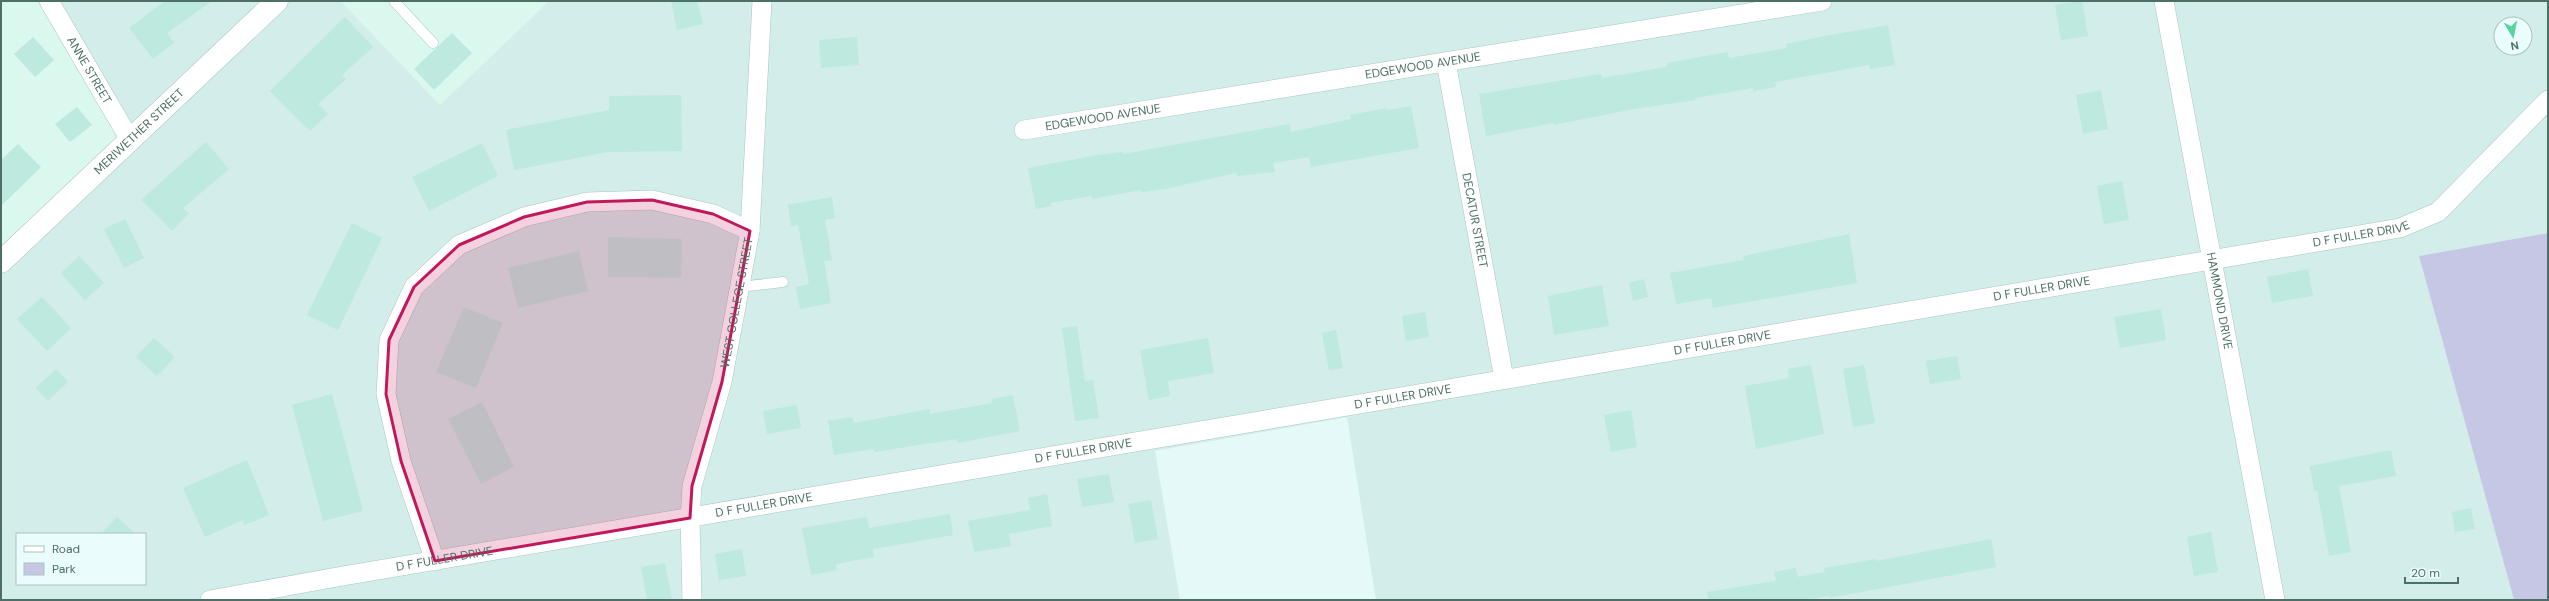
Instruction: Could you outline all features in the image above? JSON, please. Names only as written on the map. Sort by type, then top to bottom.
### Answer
[{"type":"street","name":"ANNE STREET","points":[[49,1],[130,140]]},
{"type":"street","name":"MERIWETHER STREET","points":[[1,262],[276,1]]},
{"type":"street","name":"WEST COLLEGE STREET","points":[[692,600],[690,518],[692,486],[722,382],[750,231],[762,1]]},
{"type":"street","name":"EDGEWOOD AVENUE","points":[[1024,130],[1822,1]]},
{"type":"street","name":"HAMMOND DRIVE","points":[[2164,1],[2275,600]]},
{"type":"street","name":"DECATUR STREET","points":[[1446,62],[1504,379]]},
{"type":"street","name":"D F FULLER DRIVE","points":[[210,600],[231,598],[435,561],[2400,228],[2438,212],[2548,100]]},
{"type":"street","points":[[435,561],[401,460],[386,394],[389,340],[414,287],[459,245],[524,217],[586,202],[652,200],[714,214],[750,231]]},
{"type":"lane","points":[[394,1],[433,43]]},
{"type":"lane","points":[[740,287],[783,282]]},
{"type":"highlighted area","points":[[652,200],[713,214],[750,231],[722,382],[692,486],[690,518],[435,561],[401,461],[386,394],[389,340],[414,287],[459,245],[524,217],[587,202]]},
{"type":"shaded area","points":[[1,1],[44,1],[122,137],[1,253]]},
{"type":"shaded area","points":[[44,1],[341,1],[440,105],[549,1],[2548,1],[2548,233],[2419,256],[2514,600],[1376,600],[1347,417],[1155,451],[1180,600],[1,600],[1,253]]},
{"type":"shaded area","points":[[341,1],[549,1],[440,105]]},
{"type":"green space","points":[[2548,233],[2548,600],[2514,600],[2419,256]]},
{"type":"building","points":[[165,1],[212,1],[167,33],[174,43],[153,59],[129,28]]},
{"type":"building","points":[[671,1],[697,1],[703,24],[677,30]]},
{"type":"building","points":[[2082,1],[2088,36],[2061,40],[2055,5]]},
{"type":"building","points":[[345,17],[373,47],[342,75],[346,79],[318,104],[328,114],[310,131],[270,91]]},
{"type":"building","points":[[1888,25],[1895,65],[1870,69],[1869,65],[1775,82],[1776,87],[1753,91],[1753,88],[1695,98],[1695,100],[1634,109],[1553,125],[1553,123],[1486,136],[1479,94],[1601,74],[1602,78],[1667,67],[1667,63],[1728,52],[1729,58],[1787,48],[1786,44]]},
{"type":"building","points":[[452,33],[472,53],[434,90],[414,69]]},
{"type":"building","points":[[33,37],[54,60],[35,77],[14,54]]},
{"type":"building","points":[[857,37],[859,65],[821,68],[819,40]]},
{"type":"building","points":[[2101,90],[2108,129],[2083,134],[2076,95]]},
{"type":"building","points":[[681,95],[682,151],[608,152],[514,170],[506,130],[609,110],[609,96]]},
{"type":"building","points":[[1411,106],[1419,148],[1311,167],[1309,157],[1273,163],[1275,172],[1237,176],[1236,173],[1165,189],[1141,192],[1141,190],[1092,199],[1092,196],[1050,203],[1051,206],[1036,209],[1028,168],[1098,155],[1123,152],[1123,154],[1290,124],[1291,132],[1351,119],[1350,115],[1387,108],[1387,110]]},
{"type":"building","points":[[77,107],[92,125],[70,142],[55,124]]},
{"type":"building","points":[[206,142],[229,169],[183,208],[189,213],[172,231],[141,200]]},
{"type":"building","points":[[482,143],[498,176],[429,211],[412,177]]},
{"type":"building","points":[[18,144],[41,167],[1,206],[1,160]]},
{"type":"building","points":[[2122,181],[2129,220],[2104,224],[2097,186]]},
{"type":"building","points":[[832,197],[835,218],[825,220],[832,260],[824,261],[831,303],[800,309],[796,287],[809,284],[798,225],[791,226],[788,205]]},
{"type":"building","points":[[125,219],[144,258],[124,268],[104,229]]},
{"type":"building","points":[[352,223],[382,238],[338,330],[307,315]]},
{"type":"building","points":[[1849,234],[1857,283],[1713,308],[1711,298],[1676,304],[1670,273],[1744,260],[1743,256]]},
{"type":"building","points":[[608,237],[682,239],[681,278],[608,277]]},
{"type":"building","points":[[579,251],[588,291],[518,308],[508,268]]},
{"type":"building","points":[[79,256],[104,283],[85,300],[61,273]]},
{"type":"building","points":[[2308,269],[2313,296],[2272,303],[2267,277]]},
{"type":"building","points":[[1644,279],[1648,297],[1633,301],[1629,283]]},
{"type":"building","points":[[1602,285],[1609,326],[1554,335],[1548,296]]},
{"type":"building","points":[[42,297],[71,328],[47,351],[17,319]]},
{"type":"building","points":[[464,307],[503,323],[476,388],[436,372]]},
{"type":"building","points":[[2161,309],[2166,340],[2120,348],[2114,317]]},
{"type":"building","points":[[1425,312],[1429,337],[1406,341],[1402,316]]},
{"type":"building","points":[[1077,326],[1085,381],[1093,380],[1099,418],[1075,421],[1062,328]]},
{"type":"building","points":[[1336,330],[1343,368],[1329,370],[1322,333]]},
{"type":"building","points":[[154,338],[175,357],[157,376],[136,357]]},
{"type":"building","points":[[1208,338],[1214,373],[1168,381],[1170,396],[1149,400],[1140,350]]},
{"type":"building","points":[[1957,356],[1961,379],[1930,384],[1926,361]]},
{"type":"building","points":[[1811,365],[1824,434],[1756,449],[1745,386],[1789,378],[1788,369]]},
{"type":"building","points":[[1864,365],[1875,423],[1853,427],[1843,369]]},
{"type":"building","points":[[56,369],[68,382],[48,401],[36,388]]},
{"type":"building","points":[[332,394],[363,511],[323,521],[292,405]]},
{"type":"building","points":[[1013,395],[1020,431],[957,443],[957,439],[874,452],[874,449],[834,455],[828,421],[852,417],[854,423],[930,409],[930,414],[992,403],[991,399]]},
{"type":"building","points":[[482,402],[514,467],[481,484],[448,419]]},
{"type":"building","points":[[797,405],[801,428],[767,434],[763,411]]},
{"type":"building","points":[[1631,410],[1637,447],[1611,452],[1604,415]]},
{"type":"building","points":[[2391,450],[2396,476],[2339,486],[2351,552],[2329,556],[2317,490],[2314,491],[2310,466]]},
{"type":"building","points":[[247,460],[269,515],[244,525],[243,520],[205,537],[183,488]]},
{"type":"building","points":[[1109,474],[1114,502],[1082,507],[1077,479]]},
{"type":"building","points":[[1047,494],[1052,526],[1009,534],[1011,546],[974,552],[968,521],[1030,510],[1028,498]]},
{"type":"building","points":[[1151,500],[1158,539],[1135,543],[1128,504]]},
{"type":"building","points":[[2471,508],[2475,529],[2455,532],[2452,512]]},
{"type":"building","points":[[950,514],[953,535],[873,549],[874,557],[836,564],[837,570],[811,575],[802,528],[867,517],[869,528]]},
{"type":"building","points":[[117,517],[135,533],[102,533]]},
{"type":"building","points":[[2211,532],[2218,572],[2194,576],[2187,537]]},
{"type":"building","points":[[1991,539],[1996,567],[1829,598],[1829,596],[1805,600],[1708,600],[1707,592],[1776,581],[1774,572],[1796,568],[1798,577],[1825,572],[1824,568],[1876,559],[1876,561]]},
{"type":"building","points":[[742,549],[746,576],[719,580],[715,554]]},
{"type":"building","points":[[665,563],[672,600],[647,600],[641,567]]}]
